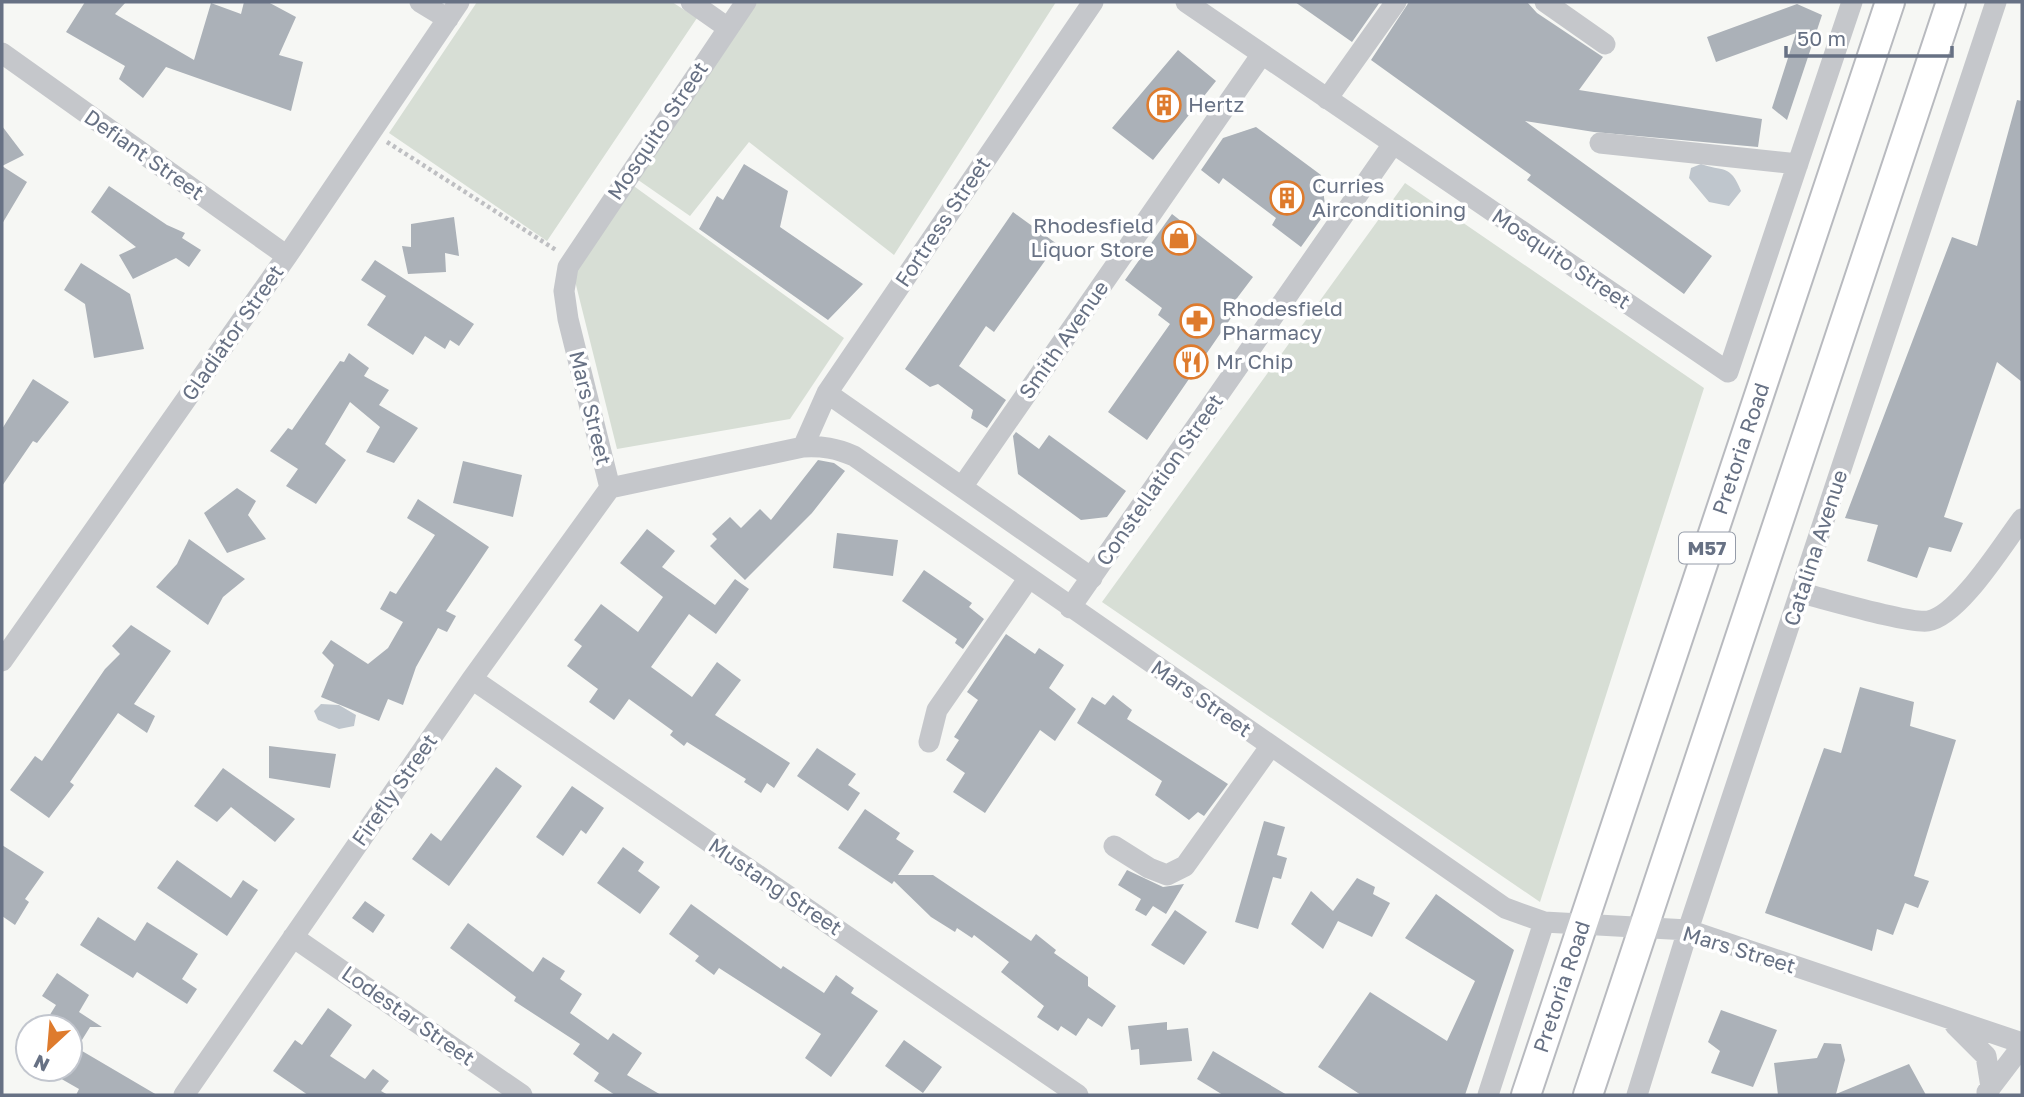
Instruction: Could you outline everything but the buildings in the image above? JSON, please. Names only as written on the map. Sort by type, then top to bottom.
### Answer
[{"type":"main road","name":"Pretoria Road","points":[[1526,1095],[1580,926],[1890,2]]},
{"type":"main road","name":"M57","points":[[1588,1095],[1951,2]]},
{"type":"street","points":[[420,2],[454,10]]},
{"type":"street","points":[[691,2],[728,27]]},
{"type":"street","name":"Mosquito Street","points":[[571,260],[746,2]]},
{"type":"street","name":"Fortress Street","points":[[803,447],[827,393],[1093,2]]},
{"type":"street","name":"Mosquito Street","points":[[1186,2],[1728,372],[1798,164]]},
{"type":"street","points":[[1327,99],[1396,2]]},
{"type":"street","points":[[1545,2],[1605,44]]},
{"type":"street","points":[[1600,143],[1798,164],[1852,2]]},
{"type":"street","name":"Catalina Avenue","points":[[1637,1095],[1688,930],[1996,2]]},
{"type":"street","name":"Gladiator Street","points":[[2,661],[287,256],[454,10]]},
{"type":"street","name":"Defiant Street","points":[[2,53],[287,256]]},
{"type":"street","name":"Smith Avenue","points":[[962,487],[1262,54]]},
{"type":"street","name":"Constellation Street","points":[[1070,608],[1394,144]]},
{"type":"street","name":"Mars Street","points":[[571,260],[565,279],[566,308],[610,488],[803,447],[825,446],[854,456],[1505,908],[1544,922],[1688,930],[2022,1045]]},
{"type":"street","points":[[827,393],[1093,578]]},
{"type":"street","name":"Firefly Street","points":[[184,1095],[472,680],[610,488]]},
{"type":"street","points":[[1801,593],[1920,621],[1940,617],[1963,596],[2022,519]]},
{"type":"street","points":[[929,742],[937,710],[1028,579]]},
{"type":"street","name":"Mustang Street","points":[[472,680],[1078,1095]]},
{"type":"street","points":[[1114,846],[1149,868],[1167,875],[1185,866],[1270,747]]},
{"type":"street","points":[[1488,1095],[1544,922]]},
{"type":"street","name":"Lodestar Street","points":[[293,937],[523,1095]]},
{"type":"street","points":[[1946,1017],[1986,1056],[1988,1091]]},
{"type":"street","points":[[1988,1091],[2022,1045]]},
{"type":"path","points":[[371,132],[571,260]]},
{"type":"shaded area","points":[[477,2],[672,2],[697,18],[547,241],[389,133]]},
{"type":"shaded area","points":[[751,2],[1056,2],[894,255],[749,142],[690,216],[631,175]]},
{"type":"shaded area","points":[[1701,164],[1729,172],[1737,182],[1741,191],[1729,206],[1709,202],[1689,178],[1691,168]]},
{"type":"shaded area","points":[[624,179],[844,338],[790,419],[617,449],[571,265]]},
{"type":"shaded area","points":[[1405,183],[1704,388],[1540,902],[1102,602]]},
{"type":"shaded area","points":[[321,704],[339,705],[356,715],[354,726],[339,729],[318,720],[314,711]]},
{"type":"place","name":"Hertz","points":[[1164,105]]},
{"type":"place","name":"Curries Airconditioning","points":[[1287,198]]},
{"type":"place","name":"Rhodesfield Liquor Store","points":[[1179,238]]},
{"type":"place","name":"Rhodesfield Pharmacy","points":[[1197,321]]},
{"type":"place","name":"Mr Chip","points":[[1191,362]]}]
